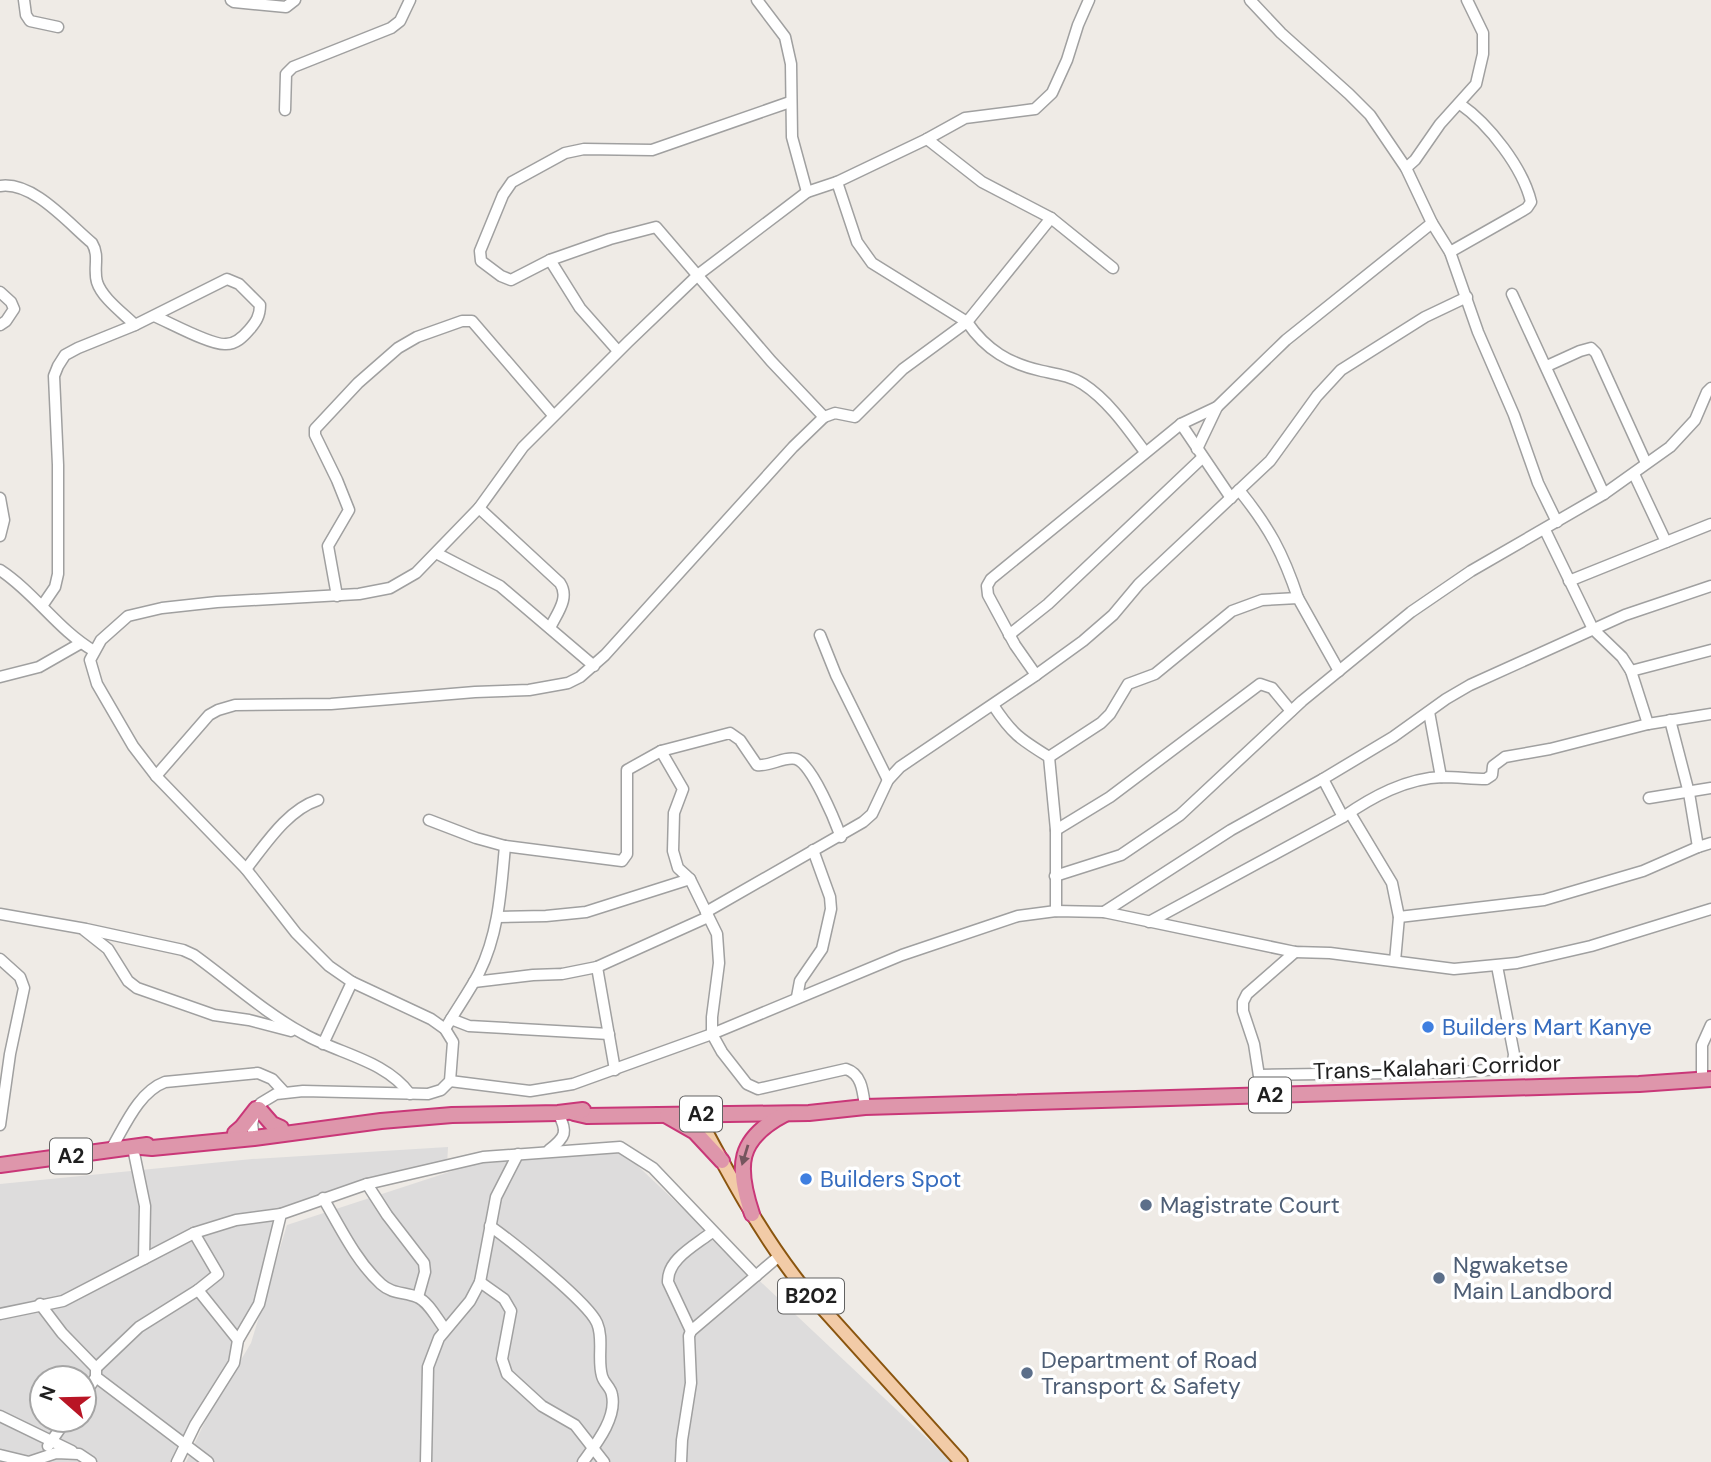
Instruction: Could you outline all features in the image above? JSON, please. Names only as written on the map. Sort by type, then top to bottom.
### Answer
[{"type":"highway","name":"Trans-Kalahari Corridor","points":[[257,1134],[452,1115],[558,1114],[587,1109],[786,1113],[865,1107],[1706,1080]]},
{"type":"highway","name":"Trans-Kalahari Corridor","points":[[574,1113],[587,1116],[663,1114],[695,1110],[810,1106],[828,1109]]},
{"type":"highway","points":[[235,1133],[259,1107],[272,1124],[281,1128]]},
{"type":"highway","points":[[752,1214],[741,1181],[745,1151],[755,1134],[786,1113]]},
{"type":"highway","points":[[663,1114],[695,1132],[722,1161]]},
{"type":"highway","name":"Trans-Kalahari Corridor","points":[[257,1134],[337,1121],[381,1121]]},
{"type":"highway","name":"A2","points":[[0,1165],[110,1152],[152,1143],[235,1133],[257,1134]]},
{"type":"highway","name":"A2","points":[[137,1147],[152,1148],[257,1134]]},
{"type":"main road","name":"B202","points":[[695,1110],[778,1256],[961,1462]]},
{"type":"street","points":[[24,0],[26,15],[30,21],[58,27]]},
{"type":"street","points":[[231,0],[286,7],[295,0]]},
{"type":"street","points":[[285,110],[286,74],[293,66],[391,28],[400,21],[410,0]]},
{"type":"street","points":[[757,0],[785,37],[791,64],[790,102],[794,152],[807,192]]},
{"type":"street","points":[[608,1034],[448,1024],[352,982],[329,966],[296,933],[246,869],[156,776],[132,746],[97,684],[90,660],[94,651],[101,640],[128,616],[162,608],[217,602],[373,592],[390,587],[416,573],[478,509],[523,447],[618,351],[699,274],[807,192],[837,182],[965,118],[1035,109],[1052,93],[1068,60],[1078,25],[1089,0]]},
{"type":"street","points":[[1250,0],[1281,33],[1370,115],[1406,168],[1432,223],[1450,252],[1538,483],[1557,522]]},
{"type":"street","points":[[1406,168],[1476,83],[1484,43],[1480,24],[1467,0]]},
{"type":"street","points":[[790,102],[652,150],[584,149],[565,153],[512,182],[503,195],[480,251],[481,261],[501,276],[512,280],[550,260],[653,226],[699,274],[771,361],[824,418]]},
{"type":"street","points":[[1450,252],[1527,208],[1531,202],[1517,172],[1492,131],[1460,104]]},
{"type":"street","points":[[927,139],[982,182],[1051,218],[1113,268]]},
{"type":"street","points":[[837,182],[857,242],[872,263],[967,323],[990,349],[1000,356],[1014,363],[1059,374],[1084,384],[1113,412],[1145,453]]},
{"type":"street","points":[[0,186],[16,186],[40,199],[92,243],[97,250],[97,282],[109,299],[135,325]]},
{"type":"street","points":[[156,776],[209,715],[235,705],[331,705],[529,690],[568,683],[594,666],[802,437],[824,418],[835,413],[855,417],[903,369],[967,323],[1051,218]]},
{"type":"street","points":[[1036,675],[1009,635],[988,595],[989,582],[1181,424],[1217,407],[1286,340],[1432,223]]},
{"type":"street","points":[[550,260],[580,307],[618,351]]},
{"type":"street","points":[[42,606],[55,587],[58,574],[58,465],[54,376],[65,355],[135,325],[153,316],[227,279],[239,284],[260,305],[260,313],[246,333],[236,342],[227,345],[215,344],[153,316]]},
{"type":"street","points":[[0,292],[11,302],[14,309],[0,326]]},
{"type":"street","points":[[1512,294],[1604,494]]},
{"type":"street","points":[[474,982],[562,974],[597,967],[707,914],[813,850],[855,829],[872,814],[888,780],[923,750],[1036,675],[1113,615],[1148,576],[1270,461],[1317,396],[1340,370],[1425,317],[1468,298]]},
{"type":"street","points":[[337,596],[328,546],[349,510],[315,435],[315,429],[358,383],[398,348],[428,333],[462,321],[472,321],[553,415]]},
{"type":"street","points":[[1547,366],[1591,348],[1596,353],[1646,463]]},
{"type":"street","points":[[1055,876],[1121,855],[1180,816],[1291,711],[1381,635],[1442,589],[1604,494],[1670,447],[1689,429],[1711,388]]},
{"type":"street","points":[[1009,635],[1067,587],[1199,453],[1217,407]]},
{"type":"street","points":[[1181,424],[1231,498]]},
{"type":"street","points":[[1634,474],[1666,542]]},
{"type":"street","points":[[1239,490],[1270,531],[1283,554],[1298,598],[1339,671]]},
{"type":"street","points":[[0,498],[4,520],[0,536]]},
{"type":"street","points":[[478,509],[560,583],[564,598],[550,628]]},
{"type":"street","points":[[1569,581],[1711,524]]},
{"type":"street","points":[[1545,530],[1593,629],[1622,657],[1630,671],[1648,724]]},
{"type":"street","points":[[436,553],[500,586],[594,666]]},
{"type":"street","points":[[0,570],[81,643],[94,651]]},
{"type":"street","points":[[1104,912],[1231,830],[1393,737],[1470,685],[1625,615],[1711,586]]},
{"type":"street","points":[[1049,757],[1101,723],[1110,714],[1128,684],[1155,674],[1232,611],[1262,600],[1298,598]]},
{"type":"street","points":[[820,635],[836,675],[888,780]]},
{"type":"street","points":[[0,677],[39,667],[81,643]]},
{"type":"street","points":[[1630,671],[1711,650]]},
{"type":"street","points":[[1056,830],[1110,797],[1260,684],[1272,688],[1291,711]]},
{"type":"street","points":[[993,705],[1020,740],[1049,757]]},
{"type":"street","points":[[1429,712],[1441,777]]},
{"type":"street","points":[[1149,922],[1380,794],[1401,786],[1441,777],[1486,779],[1492,775],[1493,766],[1505,757],[1550,749],[1648,724],[1711,714]]},
{"type":"street","points":[[1671,720],[1689,793],[1698,847]]},
{"type":"street","points":[[429,820],[505,846],[622,861],[626,854],[627,769],[661,751],[730,733],[740,740],[757,765],[793,758],[805,766],[827,803],[841,836]]},
{"type":"street","points":[[661,751],[683,789],[674,813],[673,851],[678,867],[690,879],[717,934],[719,963],[712,1034],[722,1052],[752,1088],[758,1089],[846,1069],[857,1075],[865,1107]]},
{"type":"street","points":[[1049,757],[1056,830],[1056,911]]},
{"type":"street","points":[[1323,779],[1392,883],[1399,917],[1395,961]]},
{"type":"street","points":[[1649,798],[1711,788]]},
{"type":"street","points":[[246,869],[284,824],[303,808],[318,800]]},
{"type":"street","points":[[1399,917],[1544,900],[1643,871],[1711,844]]},
{"type":"street","points":[[257,1134],[259,1107],[284,1092],[428,1094],[441,1090],[450,1081],[453,1042],[448,1024],[474,982],[488,952],[498,917],[505,846]]},
{"type":"street","points":[[797,998],[800,981],[822,950],[831,909],[831,897],[813,850]]},
{"type":"street","points":[[498,917],[586,912],[690,879]]},
{"type":"street","points":[[450,1081],[530,1091],[573,1084],[712,1034],[980,927],[1018,916],[1056,911],[1104,912],[1295,952],[1330,953],[1454,969],[1497,965],[1591,946],[1711,909]]},
{"type":"street","points":[[0,914],[174,946],[194,955],[302,1034]]},
{"type":"street","points":[[81,928],[107,949],[128,981],[137,988],[214,1014],[266,1023],[302,1034],[384,1070],[401,1080],[410,1094]]},
{"type":"street","points":[[1262,1095],[1254,1044],[1243,1011],[1243,1002],[1247,994],[1295,952]]},
{"type":"street","points":[[0,960],[20,977],[24,988],[10,1054],[0,1125]]},
{"type":"street","points":[[1259,1075],[1462,1072],[1509,1068],[1514,1054],[1497,965]]},
{"type":"street","points":[[597,967],[615,1070]]},
{"type":"street","points":[[323,1044],[352,982]]},
{"type":"street","points":[[1706,1080],[1706,1060],[1702,1045],[1711,1025]]},
{"type":"street","points":[[0,1045],[10,1054]]},
{"type":"street","points":[[110,1152],[145,1094],[154,1086],[165,1082],[258,1073],[272,1079],[284,1092]]},
{"type":"street","points":[[548,1151],[565,1133],[564,1124],[558,1114]]},
{"type":"street","points":[[137,1147],[145,1206],[144,1259]]},
{"type":"street","points":[[0,1314],[63,1301],[194,1233],[236,1220],[281,1214],[367,1184],[483,1157],[620,1147],[653,1168],[757,1276]]},
{"type":"street","points":[[426,1462],[428,1367],[445,1329],[470,1301],[480,1282],[496,1196],[518,1154]]},
{"type":"street","points":[[367,1184],[424,1263],[425,1272],[418,1297]]},
{"type":"street","points":[[323,1199],[354,1251],[381,1283],[390,1290],[418,1297],[445,1329]]},
{"type":"street","points":[[177,1462],[234,1363],[238,1340],[259,1304],[281,1214]]},
{"type":"street","points":[[490,1226],[562,1286],[597,1323],[601,1375],[613,1398],[606,1427],[583,1462]]},
{"type":"street","points":[[681,1462],[681,1440],[691,1383],[688,1346],[691,1331],[668,1282],[668,1275],[669,1268],[675,1262],[712,1232]]},
{"type":"street","points":[[98,1370],[139,1327],[198,1290],[218,1274],[194,1233]]},
{"type":"street","points":[[691,1331],[778,1256]]},
{"type":"street","points":[[480,1282],[504,1299],[511,1311],[502,1359],[507,1374],[542,1405],[575,1425],[604,1462]]},
{"type":"street","points":[[198,1290],[238,1340]]},
{"type":"street","points":[[40,1304],[89,1364]]},
{"type":"street","points":[[98,1374],[208,1462]]},
{"type":"street","points":[[0,1416],[91,1462]]},
{"type":"street","points":[[29,1462],[45,1451],[56,1434]]},
{"type":"street","points":[[0,1455],[29,1462],[56,1453],[79,1454]]},
{"type":"shaded area","points":[[448,1147],[447,1165],[281,1214],[267,1275],[238,1340],[234,1363],[177,1462],[0,1462],[0,1184],[252,1159]]},
{"type":"shaded area","points":[[624,1153],[952,1462],[186,1462],[207,1417],[251,1343],[287,1225],[492,1158]]},
{"type":"place","name":"Builders Mart Kanye","points":[[1428,1027]]},
{"type":"place","name":"Builders Spot","points":[[806,1179]]},
{"type":"place","name":"Magistrate Court","points":[[1146,1205]]},
{"type":"place","name":"Ngwaketse Main Landbord","points":[[1439,1278]]},
{"type":"place","name":"Department of Road Transport & Safety","points":[[1027,1373]]}]
